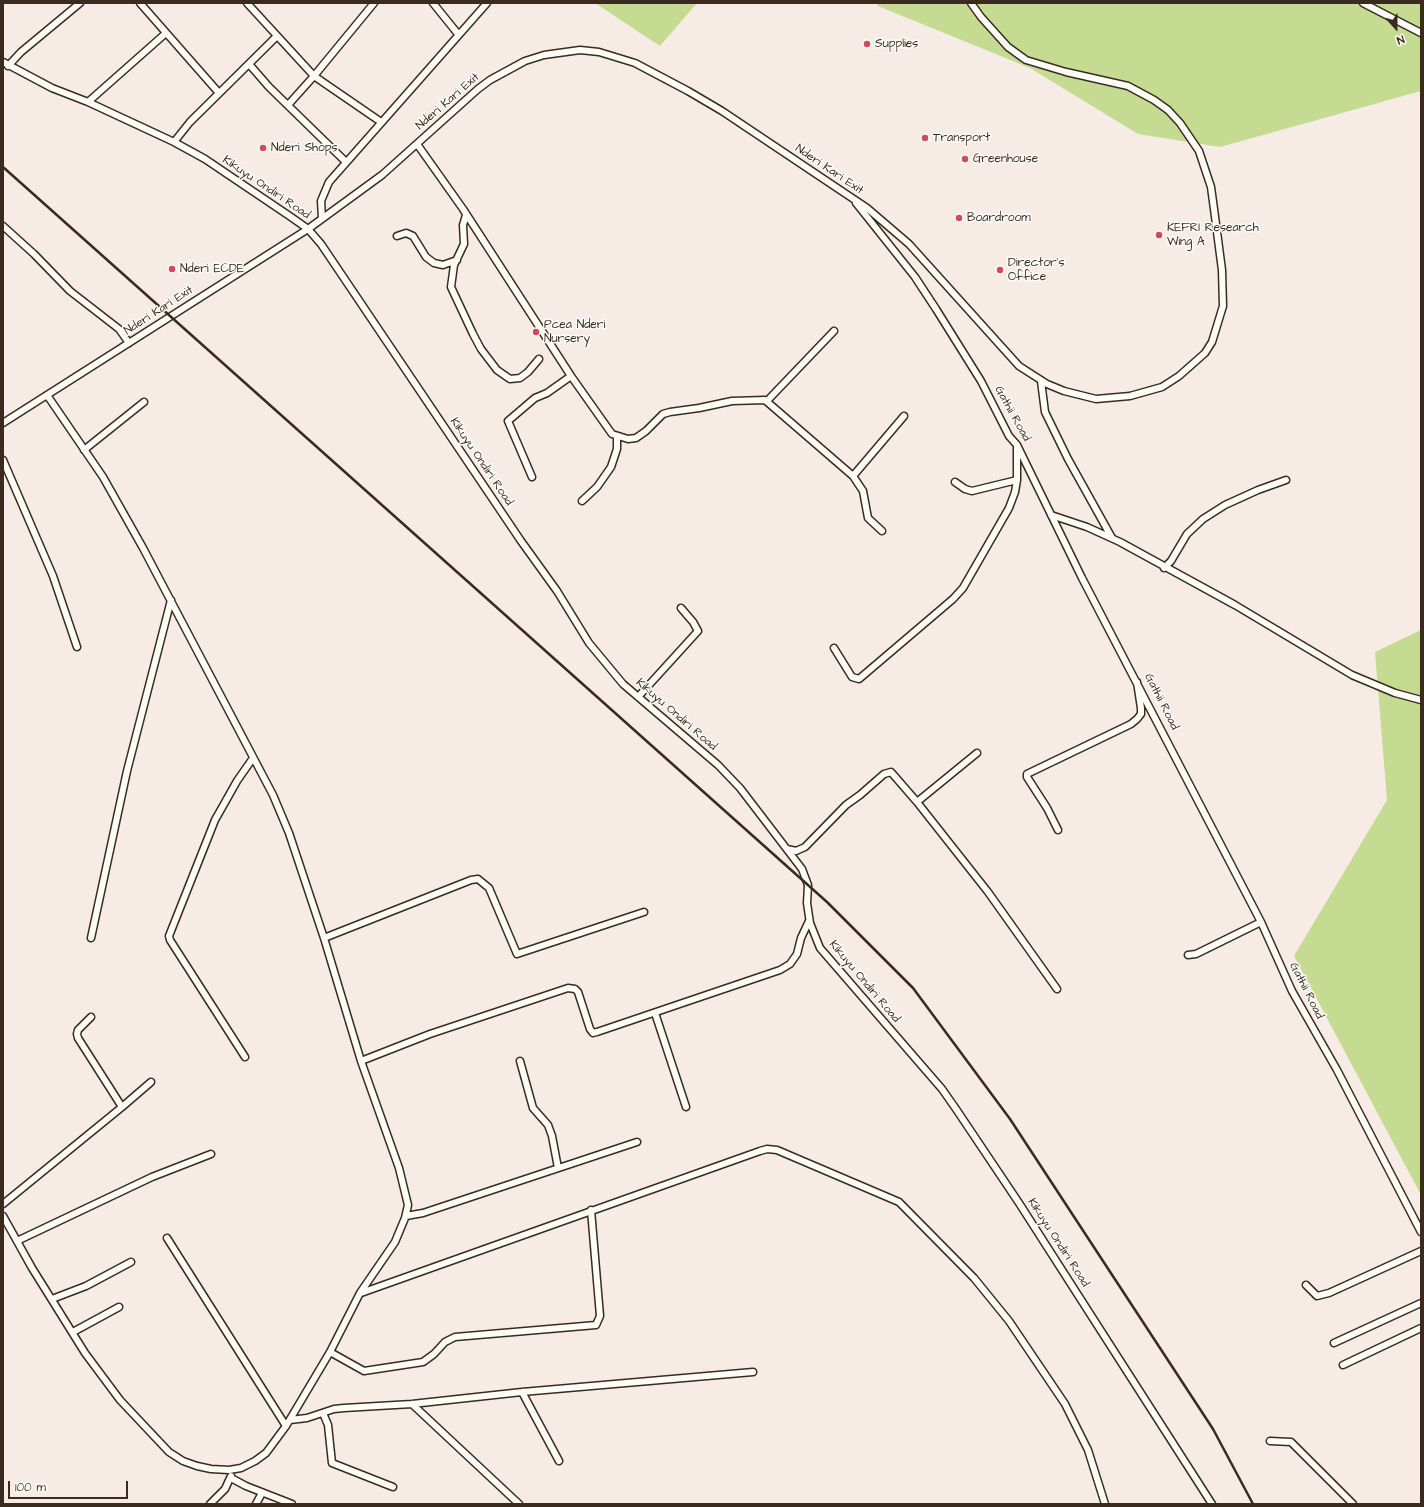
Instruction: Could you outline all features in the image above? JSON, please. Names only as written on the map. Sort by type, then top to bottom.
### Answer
[{"type":"street","points":[[6,64],[80,3]]},
{"type":"street","points":[[140,3],[219,93]]},
{"type":"street","points":[[247,3],[276,37],[314,76],[381,122]]},
{"type":"street","points":[[288,105],[374,3]]},
{"type":"street","points":[[433,3],[458,34]]},
{"type":"street","points":[[322,218],[320,201],[324,192],[346,162],[487,3]]},
{"type":"street","name":"Nderi Kari Exit","points":[[3,424],[308,229],[382,175],[478,89],[502,73],[525,61],[564,51],[591,51],[618,57],[635,63],[722,111],[853,198],[895,231],[1009,355],[1025,370],[1041,381],[1085,398],[1108,399],[1130,396],[1162,387],[1179,376],[1205,353],[1212,342],[1221,315],[1223,294],[1211,187],[1199,151],[1192,138],[1168,110],[1154,100],[1128,86],[1060,71],[1026,60],[1008,47],[981,17],[971,3]]},
{"type":"street","points":[[1363,3],[1421,33]]},
{"type":"street","points":[[88,102],[166,33]]},
{"type":"street","points":[[174,142],[219,93],[276,37]]},
{"type":"street","name":"Kikuyu Ondiri Road","points":[[6,64],[52,88],[88,102],[174,142],[204,160],[308,229],[342,274],[517,535],[558,590],[589,643],[616,677],[718,765],[748,798],[787,849],[806,876],[808,885],[807,903],[809,921],[820,948],[942,1089],[1019,1203],[1212,1504]]},
{"type":"street","points":[[249,64],[346,162]]},
{"type":"street","points":[[417,144],[466,215],[571,376],[609,431],[617,437],[628,439],[636,438],[646,431],[663,414],[670,412],[732,401],[767,401],[853,476],[863,491],[868,518],[882,531]]},
{"type":"street","name":"Gathii Road","points":[[853,198],[914,277],[940,314],[980,381],[1010,436],[1017,445],[1051,515],[1261,922],[1292,992],[1337,1070],[1421,1232]]},
{"type":"street","points":[[466,215],[463,226],[464,244],[457,260],[451,281],[452,293],[481,349],[498,370],[510,379],[520,378],[528,372],[539,359]]},
{"type":"street","points":[[3,226],[74,295],[119,329],[129,344]]},
{"type":"street","points":[[396,236],[406,233],[412,236],[426,257],[434,263],[442,265],[457,260]]},
{"type":"street","points":[[767,401],[834,331]]},
{"type":"street","points":[[532,477],[508,421],[535,398],[546,393],[571,376]]},
{"type":"street","points":[[1041,381],[1044,412],[1068,459],[1112,538]]},
{"type":"street","points":[[3,1216],[85,1353],[120,1400],[169,1452],[183,1461],[204,1468],[233,1469],[255,1461],[266,1453],[288,1423],[330,1352],[360,1293],[395,1242],[406,1216],[408,1205],[403,1182],[362,1061],[324,938],[289,833],[273,795],[171,600],[107,484],[47,395]]},
{"type":"street","points":[[84,450],[144,402]]},
{"type":"street","points":[[853,476],[904,416]]},
{"type":"street","points":[[582,501],[597,487],[611,467],[617,449],[617,437]]},
{"type":"street","points":[[834,648],[852,677],[859,679],[939,612],[963,588],[1009,508],[1015,492],[1017,480],[1017,445]]},
{"type":"street","points":[[3,460],[53,576],[77,647]]},
{"type":"street","points":[[955,482],[965,489],[972,491],[1017,480]]},
{"type":"street","points":[[1164,568],[1171,561],[1187,534],[1203,519],[1225,505],[1258,490],[1286,480]]},
{"type":"street","points":[[1051,515],[1112,538],[1164,568],[1235,605],[1352,675],[1389,691],[1421,700]]},
{"type":"street","points":[[91,938],[127,770],[171,600]]},
{"type":"street","points":[[638,697],[698,631],[693,622],[681,608]]},
{"type":"street","points":[[1058,830],[1047,808],[1027,777],[1027,774],[1035,768],[1125,727],[1137,719],[1141,708],[1136,678]]},
{"type":"street","points":[[917,802],[977,753]]},
{"type":"street","points":[[245,1057],[170,940],[169,936],[215,820],[237,781],[253,758]]},
{"type":"street","points":[[787,849],[796,851],[805,847],[846,804],[888,771],[894,774],[988,892],[1057,989]]},
{"type":"street","points":[[324,938],[471,880],[478,879],[489,888],[517,954],[644,912]]},
{"type":"street","points":[[362,1061],[430,1034],[568,988],[575,988],[578,992],[590,1029],[593,1033],[737,985],[785,967],[790,964],[797,954],[801,938],[809,921]]},
{"type":"street","points":[[1188,955],[1196,954],[1261,922]]},
{"type":"street","points":[[655,1013],[686,1107]]},
{"type":"street","points":[[91,1017],[76,1034],[122,1107]]},
{"type":"street","points":[[520,1061],[533,1108],[548,1126],[552,1136],[558,1168]]},
{"type":"street","points":[[3,1204],[151,1082]]},
{"type":"street","points":[[406,1216],[423,1213],[637,1142]]},
{"type":"street","points":[[360,1293],[477,1253],[592,1210],[767,1149],[788,1154],[899,1202],[935,1237],[989,1294],[1044,1371],[1078,1429],[1095,1469],[1105,1504]]},
{"type":"street","points":[[17,1241],[152,1176],[211,1154]]},
{"type":"street","points":[[330,1352],[364,1371],[422,1362],[429,1359],[445,1342],[455,1337],[596,1325],[600,1316],[592,1210]]},
{"type":"street","points":[[167,1238],[288,1423]]},
{"type":"street","points":[[1306,1286],[1317,1296],[1329,1293],[1421,1251]]},
{"type":"street","points":[[52,1299],[86,1286],[131,1262]]},
{"type":"street","points":[[1334,1343],[1421,1303]]},
{"type":"street","points":[[72,1332],[119,1307]]},
{"type":"street","points":[[1343,1365],[1421,1328]]},
{"type":"street","points":[[288,1423],[344,1408],[412,1404],[522,1392],[753,1372]]},
{"type":"street","points":[[522,1392],[559,1461]]},
{"type":"street","points":[[412,1404],[519,1504]]},
{"type":"street","points":[[323,1413],[327,1421],[332,1463],[393,1487]]},
{"type":"street","points":[[1270,1441],[1290,1442],[1353,1504]]},
{"type":"street","points":[[210,1504],[225,1489],[233,1469]]},
{"type":"street","points":[[230,1478],[262,1493],[292,1504]]},
{"type":"street","points":[[256,1504],[262,1493]]},
{"type":"green space","points":[[595,3],[697,3],[660,46]]},
{"type":"green space","points":[[877,3],[1421,3],[1421,91],[1220,147],[1138,134],[1030,68],[878,6]]},
{"type":"green space","points":[[1421,630],[1421,1195],[1294,956],[1387,800],[1375,652]]},
{"type":"railway","points":[[3,167],[827,902],[913,988],[1010,1119],[1213,1429],[1253,1504]]},
{"type":"place","name":"Supplies","points":[[867,44]]},
{"type":"place","name":"Transport","points":[[925,138]]},
{"type":"place","name":"Nderi Shops","points":[[263,148]]},
{"type":"place","name":"Greenhouse","points":[[965,159]]},
{"type":"place","name":"Boardroom","points":[[959,218]]},
{"type":"place","name":"KEFRI Research Wing A","points":[[1159,235]]},
{"type":"place","name":"Nderi ECDE","points":[[172,269]]},
{"type":"place","name":"Director's Office","points":[[1000,270]]},
{"type":"place","name":"Pcea Nderi Nursery","points":[[536,332]]}]
